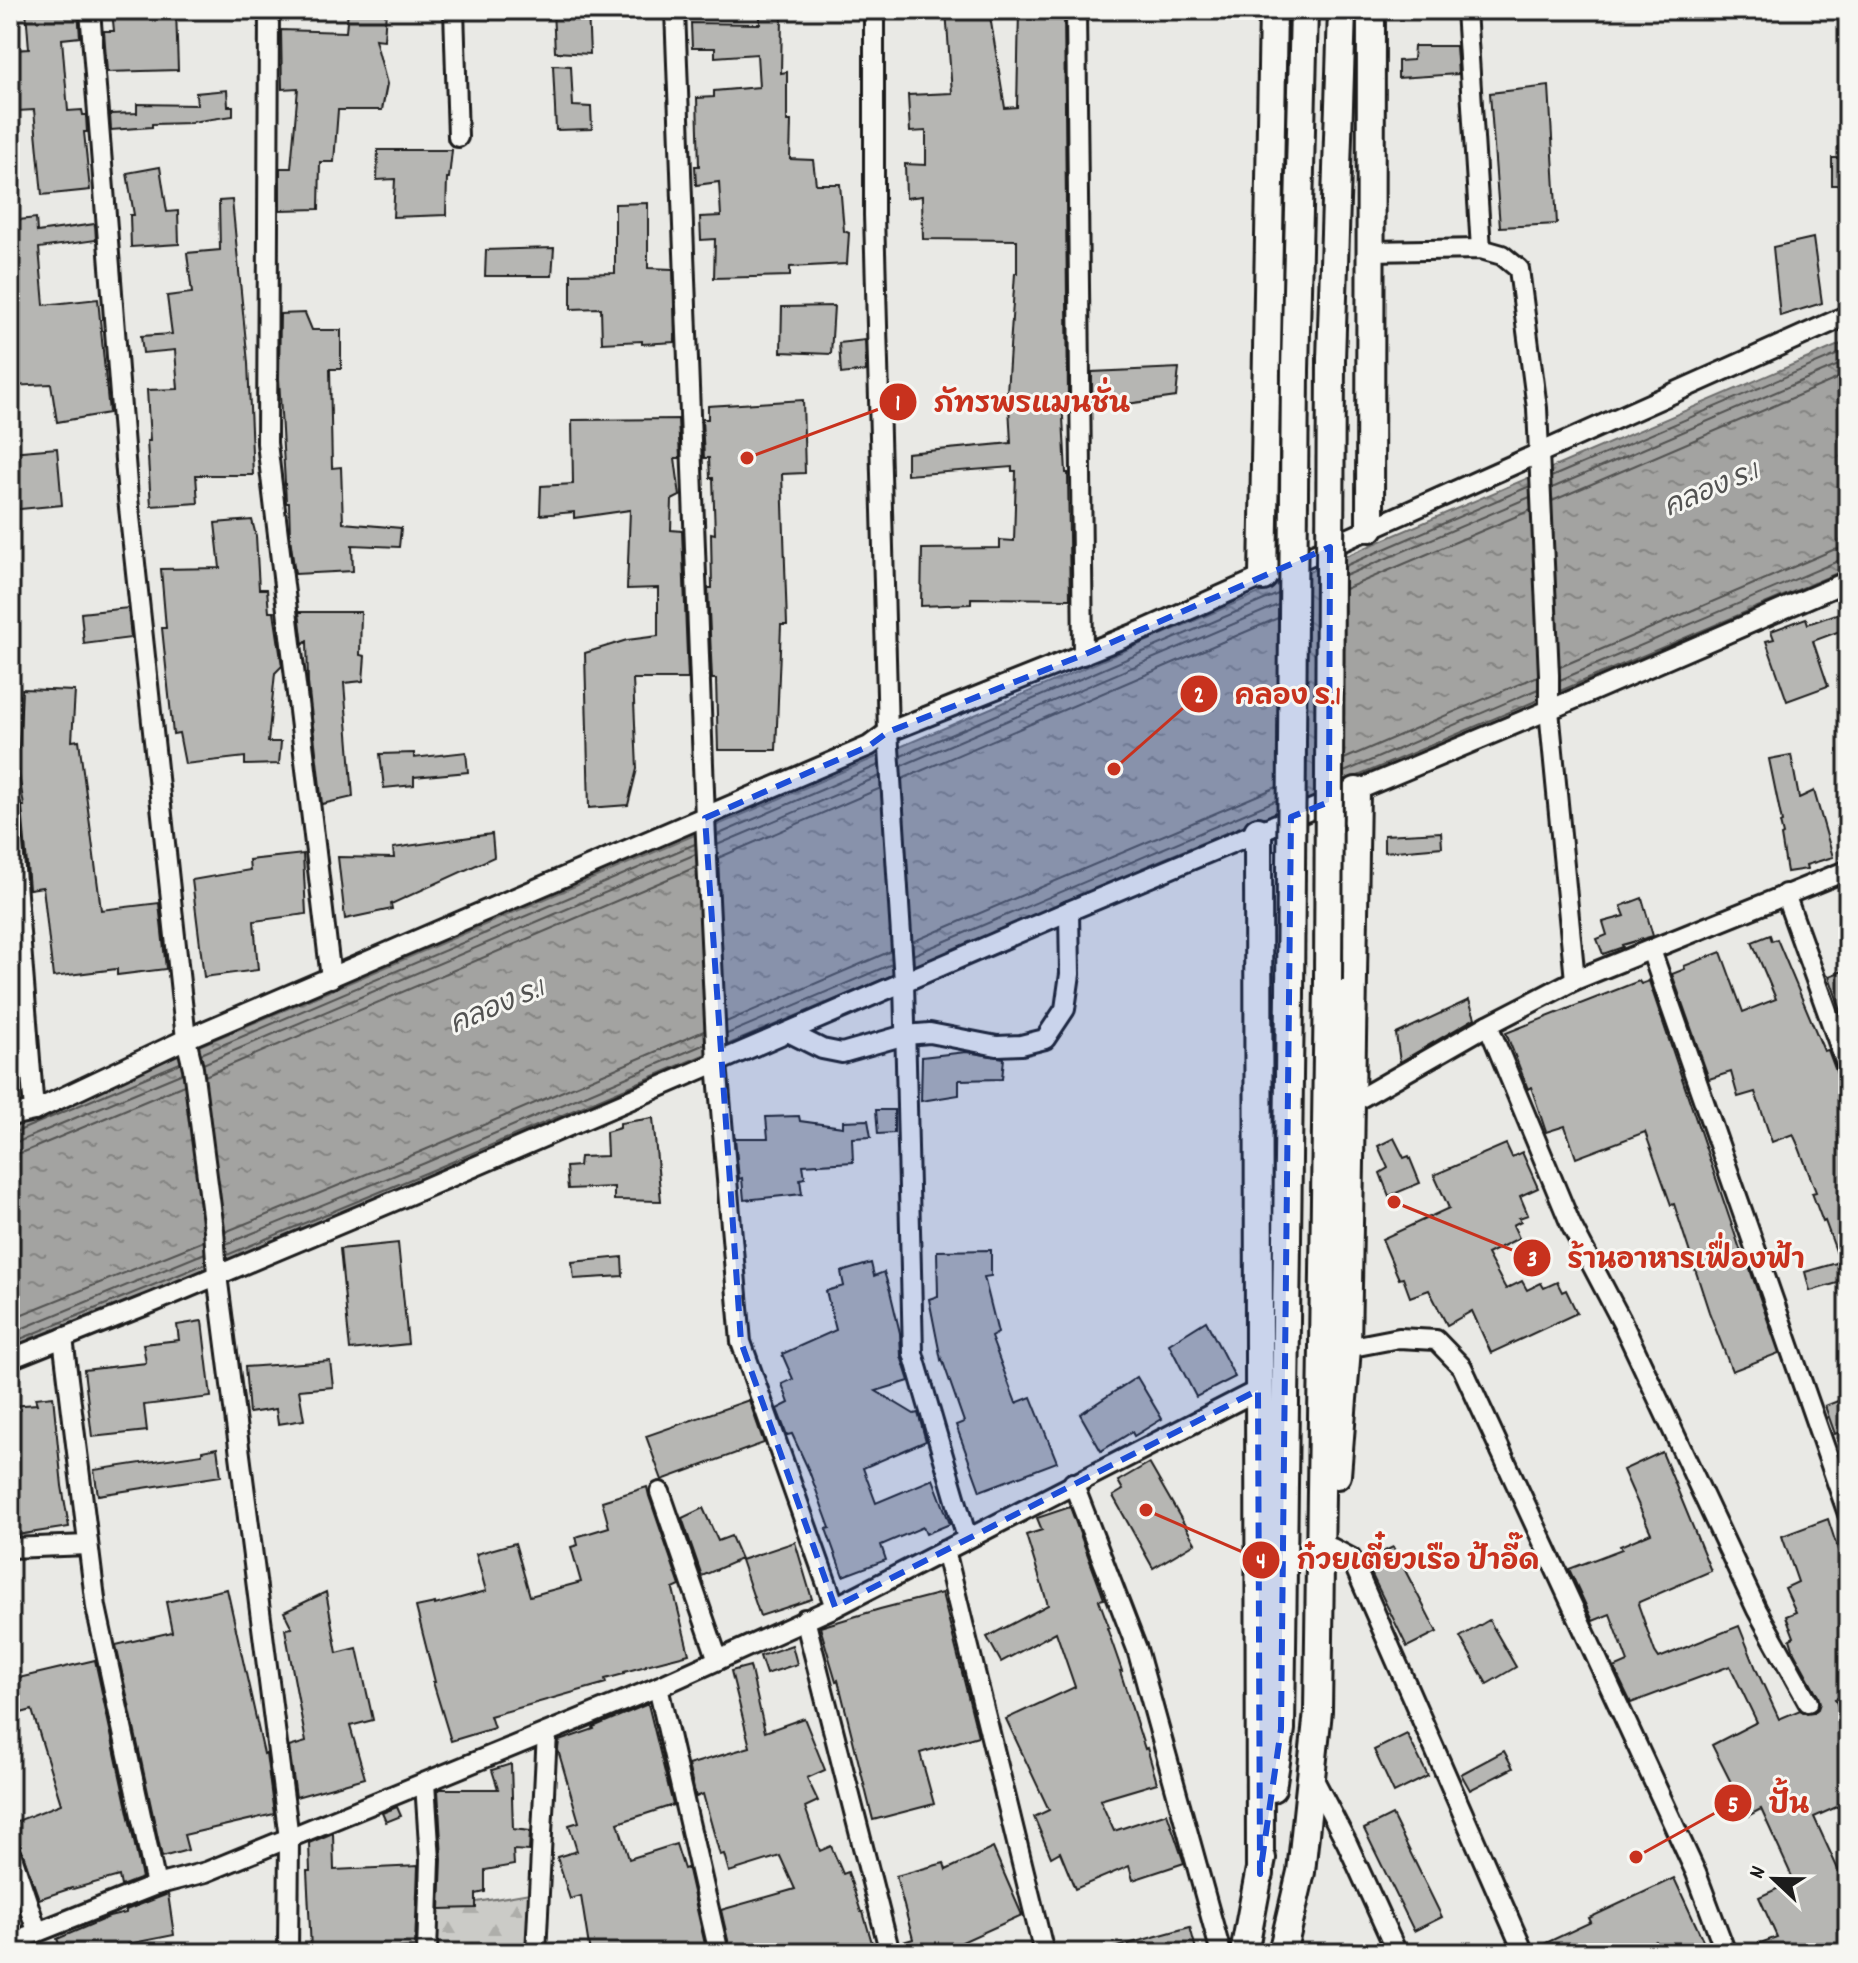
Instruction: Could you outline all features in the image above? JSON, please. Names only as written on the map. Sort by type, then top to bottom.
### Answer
[{"type":"main road","points":[[1263,577],[1273,10]]},
{"type":"main road","points":[[1244,1953],[1260,1874],[1281,1729],[1295,370],[1304,10]]},
{"type":"main road","points":[[1318,1711],[1328,981],[1331,360],[1342,10]]},
{"type":"main road","points":[[1370,528],[1371,10]]},
{"type":"main road","points":[[1282,1953],[1301,1872],[1318,1711],[1347,1348],[1356,791]]},
{"type":"main road","points":[[1258,831],[1260,1874]]},
{"type":"street","points":[[90,10],[128,498],[186,1039],[193,1068],[214,1230],[217,1275],[289,1838],[288,1953]]},
{"type":"street","points":[[269,10],[267,443],[331,978]]},
{"type":"street","points":[[454,10],[458,137]]},
{"type":"street","points":[[675,10],[717,1063],[741,1342],[835,1607]]},
{"type":"street","points":[[874,10],[874,215],[888,732],[904,982],[913,1353],[967,1538]]},
{"type":"street","points":[[1076,10],[1083,655]]},
{"type":"street","points":[[1466,10],[1481,249]]},
{"type":"street","points":[[1371,251],[1481,249],[1502,255],[1519,269],[1537,408],[1549,710],[1575,980]]},
{"type":"street","points":[[10,1116],[34,1111],[186,1039],[706,826],[869,746],[888,732],[1083,655],[1263,577],[1848,315]]},
{"type":"street","points":[[10,1359],[217,1275],[1848,581]]},
{"type":"street","points":[[10,806],[34,1111]]},
{"type":"street","points":[[1350,1104],[1488,1025],[1575,980],[1848,870]]},
{"type":"street","points":[[1785,894],[1848,1069]]},
{"type":"street","points":[[788,1032],[822,1049],[842,1053],[905,1035],[930,1033],[997,1046],[1021,1045],[1045,1039],[1065,1009],[1070,974],[1069,911]]},
{"type":"street","points":[[1651,950],[1848,1514]]},
{"type":"street","points":[[1488,1025],[1571,1225],[1623,1324],[1757,1610],[1808,1702]]},
{"type":"street","points":[[63,1338],[96,1607],[156,1885]]},
{"type":"street","points":[[1347,1348],[1399,1338],[1436,1340],[1462,1367],[1696,1873],[1726,1953]]},
{"type":"street","points":[[10,1943],[156,1885],[206,1872],[658,1687],[835,1607],[1258,1390]]},
{"type":"street","points":[[1073,1483],[1137,1649],[1221,1953]]},
{"type":"street","points":[[660,1492],[718,1660]]},
{"type":"street","points":[[10,1548],[88,1545]]},
{"type":"street","points":[[1332,1548],[1351,1558],[1524,1953]]},
{"type":"street","points":[[945,1550],[1044,1953]]},
{"type":"street","points":[[805,1619],[890,1953]]},
{"type":"street","points":[[658,1687],[719,1953]]},
{"type":"street","points":[[536,1953],[547,1733]]},
{"type":"street","points":[[1311,1774],[1347,1843],[1397,1953]]},
{"type":"street","points":[[425,1783],[430,1860],[427,1953]]},
{"type":"street","points":[[10,1850],[37,1931]]},
{"type":"highlighted area","points":[[1330,547],[1329,802],[1291,817],[1281,1729],[1260,1874],[1258,1390],[835,1607],[741,1342],[705,818],[869,746],[888,732],[1083,655]]},
{"type":"green space","points":[[530,1893],[527,1953],[426,1953],[436,1907]]},
{"type":"water","points":[[1848,341],[1848,577],[431,1180],[10,1350],[10,1126]]},
{"type":"building","points":[[26,10],[78,10],[80,37],[62,39],[68,111],[82,110],[86,115],[87,132],[84,132],[90,190],[42,195],[34,110],[17,111],[12,50],[29,49]]},
{"type":"building","points":[[112,10],[176,10],[178,70],[107,72],[104,31],[114,31]]},
{"type":"building","points":[[348,10],[386,10],[384,40],[375,39],[387,84],[382,110],[338,110],[334,162],[320,162],[319,209],[280,210],[280,168],[291,168],[298,88],[282,89],[281,30],[346,32]]},
{"type":"building","points":[[553,10],[588,10],[590,54],[555,52]]},
{"type":"building","points":[[946,10],[989,10],[1005,108],[1017,107],[1019,10],[1064,10],[1068,398],[1062,399],[1068,473],[1070,599],[971,598],[971,604],[921,606],[922,549],[1000,548],[1000,540],[1014,541],[1016,471],[1012,471],[1012,467],[907,475],[907,453],[1011,443],[1009,406],[1006,407],[1017,240],[923,239],[922,196],[906,198],[905,164],[926,165],[926,131],[910,132],[908,95],[952,93]]},
{"type":"building","points":[[760,16],[782,17],[781,73],[787,72],[790,159],[813,160],[816,184],[840,184],[844,231],[849,233],[847,264],[790,267],[790,276],[714,278],[715,239],[701,240],[700,217],[721,216],[719,182],[696,185],[695,166],[699,166],[697,98],[714,97],[714,91],[759,87],[757,54],[715,57],[715,48],[692,48],[691,23],[760,24]]},
{"type":"building","points":[[1414,46],[1456,46],[1458,74],[1398,78],[1398,61],[1413,60]]},
{"type":"building","points":[[553,65],[571,66],[573,106],[591,107],[592,129],[556,130]]},
{"type":"building","points":[[1549,86],[1557,224],[1500,227],[1490,93]]},
{"type":"building","points":[[227,90],[228,106],[233,106],[233,116],[111,130],[110,114],[137,113],[137,104],[197,105],[196,93]]},
{"type":"building","points":[[378,150],[452,150],[447,178],[446,215],[393,217],[395,179],[377,180]]},
{"type":"building","points":[[1832,158],[1848,158],[1848,185],[1832,185]]},
{"type":"building","points":[[160,167],[167,212],[178,211],[179,244],[131,247],[130,215],[134,215],[127,173]]},
{"type":"building","points":[[232,200],[248,363],[253,475],[196,475],[198,503],[151,506],[147,390],[178,389],[175,350],[143,353],[141,336],[172,334],[167,296],[192,293],[187,253],[220,250],[219,201]]},
{"type":"building","points":[[648,203],[648,268],[673,269],[675,342],[602,343],[601,308],[571,309],[571,274],[615,273],[615,204]]},
{"type":"building","points":[[36,218],[37,232],[95,224],[96,240],[39,248],[44,305],[98,299],[109,413],[57,422],[51,384],[10,386],[10,221]]},
{"type":"building","points":[[1813,238],[1822,303],[1780,316],[1773,247]]},
{"type":"building","points":[[554,248],[552,276],[485,276],[486,250]]},
{"type":"building","points":[[834,306],[831,354],[781,352],[782,307]]},
{"type":"building","points":[[305,313],[312,330],[341,330],[341,369],[330,369],[332,468],[341,467],[343,523],[401,528],[399,547],[352,545],[353,571],[295,574],[289,503],[286,503],[279,378],[280,314]]},
{"type":"building","points":[[865,340],[866,371],[841,374],[839,343]]},
{"type":"building","points":[[1179,368],[1176,397],[1098,408],[1099,393],[1092,394],[1092,372]]},
{"type":"building","points":[[803,400],[805,473],[782,474],[787,625],[781,625],[776,750],[718,750],[708,588],[712,588],[711,533],[715,534],[713,478],[710,478],[709,458],[704,458],[702,419],[708,419],[708,406]]},
{"type":"building","points":[[678,419],[680,458],[675,458],[680,496],[672,500],[671,530],[682,531],[688,679],[633,679],[637,769],[628,805],[589,808],[585,653],[627,640],[658,636],[658,588],[627,589],[630,510],[574,518],[574,512],[540,515],[541,486],[573,484],[572,420]]},
{"type":"building","points":[[57,448],[62,505],[10,510],[10,452]]},
{"type":"building","points":[[252,520],[259,589],[267,589],[269,612],[274,612],[282,666],[275,673],[268,742],[281,742],[279,764],[245,765],[245,757],[185,764],[179,733],[173,734],[162,628],[166,628],[161,569],[220,568],[215,523]]},
{"type":"building","points":[[128,608],[131,638],[84,644],[81,613]]},
{"type":"building","points":[[1848,610],[1848,628],[1813,641],[1828,686],[1787,701],[1766,641],[1774,639],[1771,631],[1806,618],[1808,624]]},
{"type":"building","points":[[299,612],[361,612],[360,655],[365,656],[363,681],[344,683],[353,797],[322,804],[308,683],[307,641],[303,645]]},
{"type":"building","points":[[22,689],[75,691],[72,741],[79,740],[101,910],[159,903],[166,969],[117,975],[117,969],[53,977],[43,887],[29,889],[24,806],[15,750],[19,749]]},
{"type":"building","points":[[466,752],[468,772],[414,777],[414,785],[384,788],[380,754],[414,753],[414,758]]},
{"type":"building","points":[[1791,755],[1799,798],[1814,791],[1833,857],[1806,865],[1807,869],[1787,872],[1782,822],[1769,759]]},
{"type":"building","points":[[1441,832],[1442,847],[1384,852],[1384,835]]},
{"type":"building","points":[[492,834],[494,857],[391,904],[392,909],[345,919],[338,857],[394,858],[393,848]]},
{"type":"building","points":[[303,854],[306,914],[254,921],[258,970],[204,977],[192,880],[250,870],[249,860]]},
{"type":"building","points":[[1642,898],[1653,936],[1603,954],[1597,939],[1607,935],[1603,922],[1625,916],[1621,906]]},
{"type":"building","points":[[1770,935],[1772,941],[1777,939],[1824,1051],[1828,1050],[1841,1079],[1848,1081],[1848,1280],[1810,1291],[1805,1272],[1840,1262],[1812,1193],[1816,1192],[1798,1145],[1793,1134],[1772,1142],[1755,1092],[1738,1097],[1731,1072],[1709,1079],[1672,974],[1721,952],[1743,1012],[1776,999],[1752,942]]},
{"type":"building","points":[[1848,969],[1848,1022],[1845,1022],[1829,976]]},
{"type":"building","points":[[1639,981],[1641,984],[1649,981],[1742,1255],[1745,1255],[1779,1353],[1732,1371],[1674,1204],[1671,1205],[1645,1132],[1576,1158],[1565,1126],[1546,1132],[1531,1087],[1528,1089],[1506,1033]]},
{"type":"building","points":[[1469,1000],[1475,1018],[1400,1062],[1396,1034]]},
{"type":"building","points":[[966,1052],[1004,1058],[1002,1079],[959,1080],[959,1095],[921,1101],[922,1057]]},
{"type":"building","points":[[876,1110],[894,1110],[894,1133],[878,1134]]},
{"type":"building","points":[[799,1116],[800,1121],[843,1127],[843,1121],[868,1120],[871,1137],[852,1138],[853,1162],[803,1165],[805,1178],[800,1179],[802,1194],[744,1200],[735,1138],[768,1138],[766,1117]]},
{"type":"building","points":[[653,1118],[661,1201],[614,1200],[614,1187],[568,1189],[566,1167],[579,1166],[580,1157],[607,1156],[606,1132],[620,1128],[620,1123]]},
{"type":"building","points":[[1394,1138],[1404,1158],[1409,1156],[1420,1183],[1389,1196],[1380,1173],[1388,1168],[1378,1146]]},
{"type":"building","points":[[1506,1144],[1512,1157],[1522,1152],[1538,1188],[1520,1196],[1528,1215],[1519,1218],[1521,1221],[1513,1225],[1519,1238],[1487,1254],[1506,1289],[1522,1281],[1527,1290],[1541,1283],[1544,1288],[1557,1282],[1562,1292],[1566,1290],[1577,1313],[1491,1353],[1472,1311],[1447,1325],[1429,1290],[1410,1297],[1382,1239],[1449,1208],[1434,1175]]},
{"type":"building","points":[[398,1243],[408,1344],[350,1350],[340,1249]]},
{"type":"building","points":[[991,1250],[991,1276],[984,1277],[998,1333],[991,1337],[1016,1403],[1031,1397],[1057,1462],[980,1491],[956,1425],[964,1422],[941,1360],[929,1299],[938,1296],[937,1251]]},
{"type":"building","points":[[622,1257],[623,1276],[574,1279],[572,1262]]},
{"type":"building","points":[[871,1263],[874,1276],[884,1272],[909,1381],[876,1391],[914,1414],[918,1413],[926,1441],[863,1468],[876,1503],[933,1479],[950,1524],[926,1534],[923,1527],[881,1545],[886,1560],[843,1576],[826,1529],[830,1528],[809,1471],[792,1434],[787,1435],[777,1409],[789,1403],[782,1384],[793,1379],[782,1354],[836,1330],[826,1291],[844,1286],[841,1272]]},
{"type":"building","points":[[202,1321],[211,1397],[144,1405],[147,1431],[92,1437],[84,1370],[146,1363],[143,1344],[179,1340],[177,1325]]},
{"type":"building","points":[[1206,1321],[1235,1377],[1196,1397],[1169,1344]]},
{"type":"building","points":[[330,1361],[333,1387],[299,1390],[304,1420],[278,1424],[276,1409],[249,1413],[245,1367]]},
{"type":"building","points":[[1137,1377],[1162,1419],[1134,1436],[1132,1432],[1101,1451],[1080,1414]]},
{"type":"building","points":[[53,1396],[69,1527],[10,1536],[10,1406],[37,1404],[35,1398]]},
{"type":"building","points":[[1848,1397],[1848,1429],[1835,1434],[1825,1406]]},
{"type":"building","points":[[749,1400],[764,1443],[662,1480],[646,1436]]},
{"type":"building","points":[[217,1448],[221,1476],[98,1495],[94,1470],[202,1454],[202,1451]]},
{"type":"building","points":[[1662,1452],[1711,1571],[1639,1602],[1655,1652],[1659,1658],[1739,1626],[1779,1719],[1800,1710],[1813,1713],[1820,1703],[1790,1639],[1794,1637],[1786,1616],[1796,1612],[1785,1588],[1798,1582],[1782,1536],[1828,1519],[1838,1550],[1848,1546],[1848,1695],[1835,1699],[1848,1730],[1848,1802],[1814,1817],[1848,1891],[1848,1953],[1835,1953],[1832,1946],[1815,1953],[1738,1953],[1777,1937],[1759,1897],[1794,1881],[1761,1809],[1748,1816],[1712,1745],[1757,1722],[1730,1666],[1631,1703],[1614,1668],[1628,1662],[1610,1614],[1593,1621],[1569,1569],[1622,1549],[1620,1546],[1651,1533],[1623,1470]]},
{"type":"building","points":[[1149,1463],[1195,1543],[1153,1568],[1113,1496],[1123,1490],[1118,1481]]},
{"type":"building","points":[[647,1487],[680,1586],[673,1589],[689,1654],[624,1672],[605,1679],[606,1683],[490,1716],[494,1728],[451,1741],[433,1682],[416,1607],[486,1591],[476,1554],[515,1543],[530,1596],[581,1582],[571,1547],[578,1545],[576,1537],[609,1527],[602,1501]]},
{"type":"building","points":[[1070,1507],[1104,1599],[1099,1600],[1107,1628],[1157,1783],[1100,1800],[1114,1831],[1167,1813],[1184,1863],[1133,1880],[1129,1866],[1075,1889],[1060,1852],[1051,1857],[1034,1817],[1049,1810],[1006,1719],[1075,1687],[1056,1632],[1001,1662],[987,1637],[1048,1605],[1026,1535],[1042,1530],[1037,1518]]},
{"type":"building","points":[[703,1508],[718,1541],[731,1536],[741,1559],[702,1576],[682,1518]]},
{"type":"building","points":[[795,1542],[812,1599],[760,1616],[741,1560]]},
{"type":"building","points":[[1393,1547],[1437,1632],[1407,1647],[1368,1567],[1373,1564],[1370,1558]]},
{"type":"building","points":[[227,1589],[266,1753],[274,1814],[184,1835],[188,1850],[162,1857],[116,1645],[172,1632],[166,1602]]},
{"type":"building","points":[[326,1592],[337,1653],[357,1648],[373,1720],[350,1726],[365,1778],[296,1797],[289,1747],[306,1742],[285,1629],[292,1628],[284,1612]]},
{"type":"building","points":[[942,1593],[978,1736],[920,1753],[934,1804],[873,1820],[838,1680],[820,1627]]},
{"type":"building","points":[[1489,1620],[1516,1667],[1487,1684],[1460,1637]]},
{"type":"building","points":[[792,1645],[797,1664],[766,1674],[760,1656]]},
{"type":"building","points":[[95,1660],[142,1878],[121,1886],[119,1876],[39,1899],[12,1823],[61,1804],[32,1710],[10,1716],[10,1680]]},
{"type":"building","points":[[750,1666],[765,1732],[804,1718],[825,1770],[807,1778],[818,1801],[805,1807],[820,1851],[831,1846],[843,1874],[848,1872],[875,1953],[731,1953],[721,1910],[795,1889],[780,1856],[729,1872],[724,1854],[720,1855],[703,1794],[696,1797],[688,1765],[750,1747],[731,1671]]},
{"type":"building","points":[[648,1704],[673,1805],[618,1823],[629,1859],[676,1844],[684,1869],[688,1870],[707,1953],[590,1953],[581,1896],[570,1899],[557,1857],[577,1851],[569,1825],[579,1822],[558,1750],[559,1741]]},
{"type":"building","points":[[1407,1734],[1428,1776],[1394,1793],[1374,1750]]},
{"type":"building","points":[[1504,1751],[1513,1768],[1470,1790],[1461,1774]]},
{"type":"building","points":[[511,1764],[513,1829],[530,1831],[529,1851],[513,1850],[514,1865],[485,1870],[485,1892],[476,1894],[476,1908],[440,1909],[442,1859],[438,1790],[498,1789],[492,1770]]},
{"type":"building","points":[[397,1807],[401,1816],[386,1822],[382,1813]]},
{"type":"building","points":[[1392,1815],[1442,1917],[1414,1931],[1364,1829]]},
{"type":"building","points":[[333,1833],[334,1870],[418,1866],[415,1947],[311,1949],[307,1871],[310,1871],[309,1843]]},
{"type":"building","points":[[993,1848],[1022,1915],[962,1942],[966,1953],[902,1953],[900,1943],[913,1939],[896,1876],[944,1863],[946,1870]]},
{"type":"building","points":[[1674,1878],[1709,1953],[1660,1953],[1655,1941],[1628,1953],[1536,1953],[1535,1948],[1591,1922],[1589,1918]]},
{"type":"building","points":[[168,1894],[174,1935],[128,1944],[129,1953],[63,1953],[57,1939]]},
{"type":"building","points":[[1190,1927],[1197,1953],[1114,1953],[1113,1948]]},
{"type":"place","name":"ภัทรพรแมนชั่น","points":[[747,458]]},
{"type":"place","name":"คลอง ร.1","points":[[1114,769]]},
{"type":"place","name":"ร้านอาหารเฟื่องฟ้า","points":[[1394,1202]]},
{"type":"place","name":"ก๋วยเตี๋ยวเรือ ป้าอี๊ด","points":[[1146,1510]]},
{"type":"place","name":"ปั้น","points":[[1636,1857]]}]
